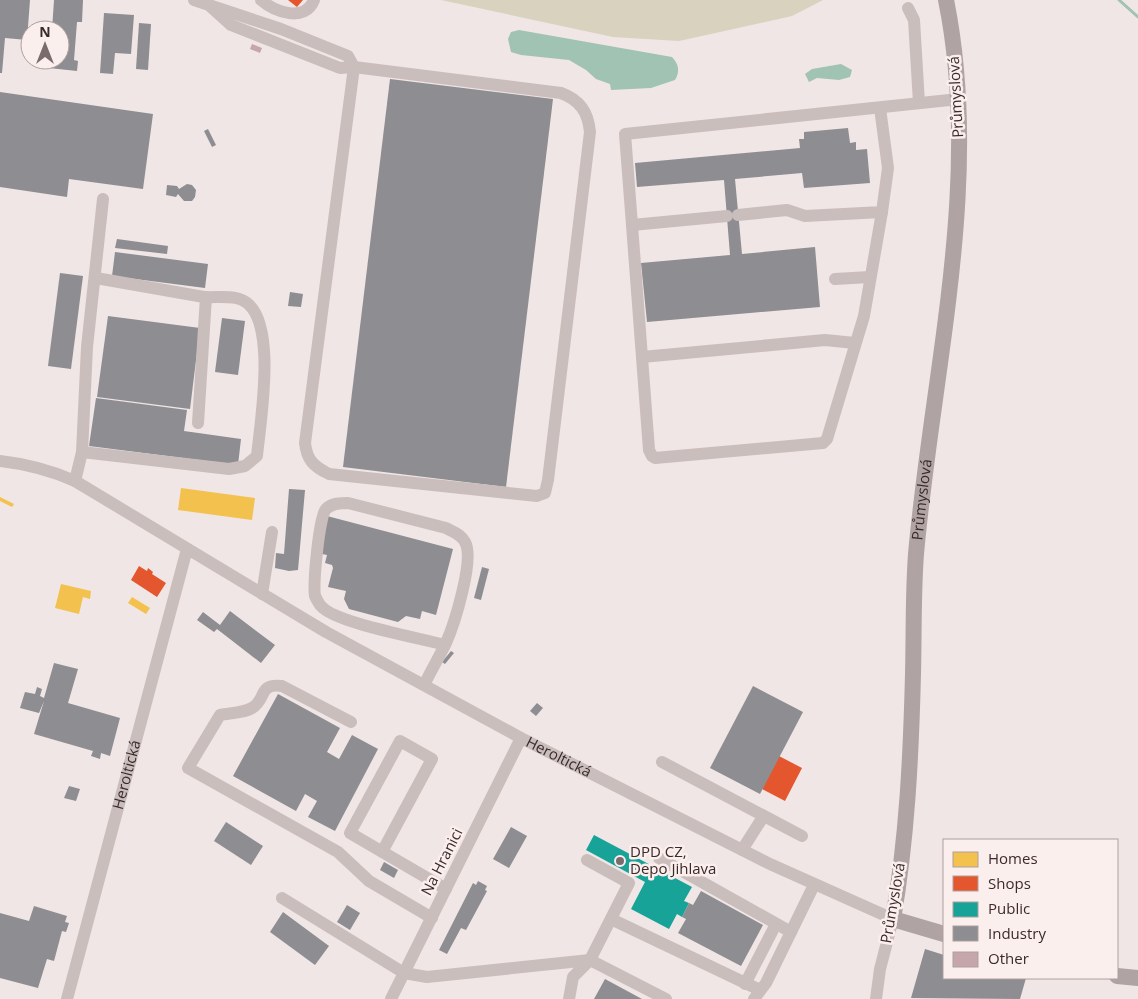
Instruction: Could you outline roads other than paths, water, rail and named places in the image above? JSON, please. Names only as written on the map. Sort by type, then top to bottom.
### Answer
[{"type":"main road","name":"Průmyslová","points":[[893,919],[899,888],[909,768],[916,556],[956,215],[960,131],[959,100],[946,0]]},
{"type":"main road","name":"Heroltická","points":[[893,919],[943,934]]},
{"type":"main road","points":[[1118,976],[1138,978]]},
{"type":"street","points":[[261,0],[266,5],[291,14],[302,13],[311,6],[314,0]]},
{"type":"street","points":[[201,2],[281,29],[348,56],[354,67],[305,443],[307,458],[315,468],[329,474],[537,496],[545,492],[548,480],[590,132],[588,117],[580,104],[572,97],[561,93],[354,67]]},
{"type":"street","points":[[908,8],[914,20],[919,104]]},
{"type":"street","points":[[880,108],[888,168],[882,212],[864,316],[827,438],[823,443],[656,458],[652,456],[649,450],[625,134],[919,104],[959,100]]},
{"type":"street","points":[[74,481],[82,452],[86,362],[104,199]]},
{"type":"street","points":[[632,225],[787,210],[805,216],[882,212]]},
{"type":"street","points":[[835,279],[870,276]]},
{"type":"street","points":[[82,452],[228,470],[245,466],[257,456],[265,371],[262,324],[254,311],[242,300],[206,297],[96,278]]},
{"type":"street","points":[[198,423],[206,297]]},
{"type":"street","points":[[642,357],[825,340],[855,343]]},
{"type":"street","name":"Heroltická","points":[[0,461],[27,464],[54,472],[74,481],[326,632],[521,738],[742,850],[814,885],[893,919]]},
{"type":"street","points":[[424,685],[445,645],[452,629],[468,556],[465,542],[458,534],[446,528],[348,503],[339,503],[327,508],[319,529],[315,595],[321,606],[344,619],[445,645]]},
{"type":"street","points":[[262,594],[272,532]]},
{"type":"street","name":"Heroltická","points":[[67,999],[187,549]]},
{"type":"street","points":[[351,722],[282,686],[272,685],[265,689],[257,704],[251,709],[220,715],[188,768],[338,852],[369,881],[432,918]]},
{"type":"street","name":"Na Hranici","points":[[391,999],[521,738]]},
{"type":"street","points":[[382,852],[432,759],[400,741],[350,834],[446,889]]},
{"type":"street","points":[[662,762],[802,836]]},
{"type":"street","points":[[742,850],[763,817]]},
{"type":"street","points":[[659,858],[791,932]]},
{"type":"street","points":[[569,999],[573,978],[590,960],[629,883],[587,860]]},
{"type":"street","points":[[611,919],[745,984],[757,995],[814,885]]},
{"type":"street","points":[[282,898],[404,972],[427,977],[590,960],[666,999]]},
{"type":"street","name":"Průmyslová","points":[[876,999],[880,969],[893,919]]},
{"type":"street","points":[[745,984],[776,924]]},
{"type":"waterway","points":[[1119,0],[1138,17]]},
{"type":"place","name":"DPD CZ, Depo Jihlava","points":[[620,861]]}]
